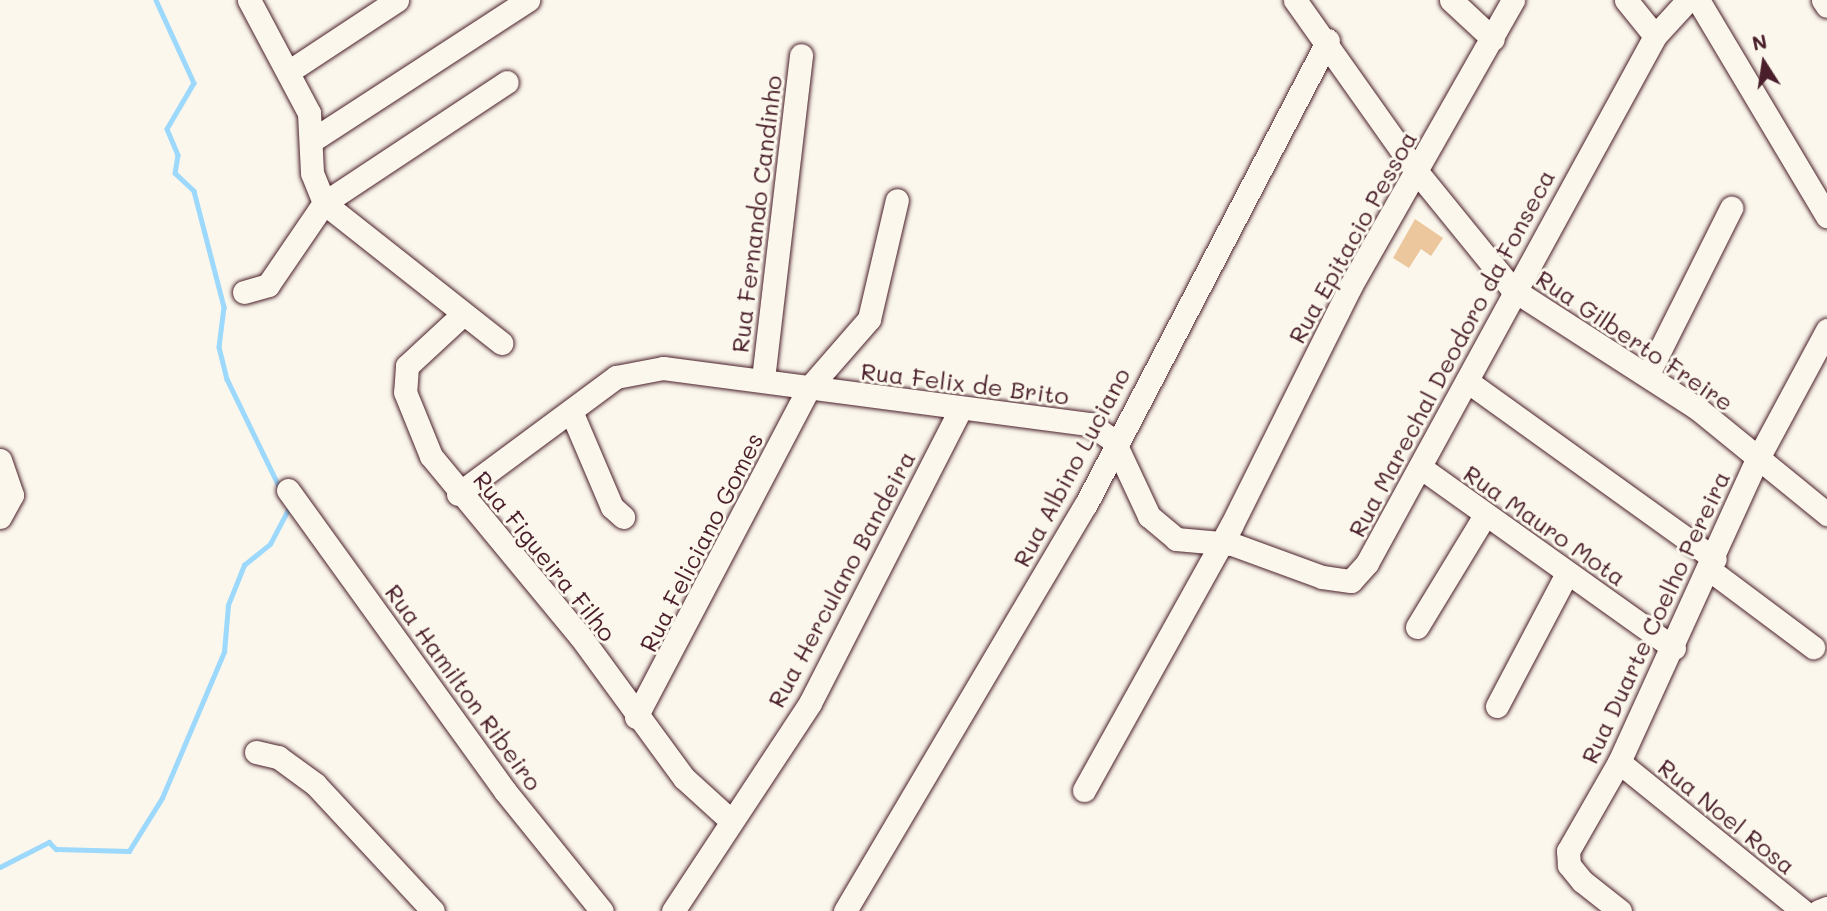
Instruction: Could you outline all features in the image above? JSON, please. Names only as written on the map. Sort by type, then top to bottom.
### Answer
[{"type":"street","points":[[249,0],[291,70],[309,113],[312,173],[324,203],[501,344]]},
{"type":"street","points":[[312,141],[528,0]]},
{"type":"street","name":"Rua Gilberto Freire","points":[[1295,0],[1328,40],[1417,172],[1512,289],[1648,374],[1756,462],[1827,514]]},
{"type":"street","points":[[1451,0],[1493,39]]},
{"type":"street","name":"Rua Epitacio Pessoa","points":[[1226,543],[1242,503],[1350,286],[1513,0]]},
{"type":"street","points":[[1626,0],[1655,36]]},
{"type":"street","name":"Rua Marechal Deodoro da Fonseca","points":[[1226,543],[1322,577],[1351,581],[1367,563],[1467,381],[1512,289],[1655,36],[1688,0]]},
{"type":"street","points":[[1698,0],[1827,216]]},
{"type":"street","points":[[1823,0],[1827,6]]},
{"type":"street","points":[[291,70],[383,4]]},
{"type":"street","name":"Rua Albino Luciano","points":[[845,911],[1086,504],[1114,441],[1328,40]]},
{"type":"street","name":"Rua Fernando Candinho","points":[[763,379],[801,55]]},
{"type":"street","points":[[244,292],[268,285],[324,203],[507,82]]},
{"type":"street","name":"Rua Feliciano Gomes","points":[[636,718],[808,389],[869,319],[897,200]]},
{"type":"street","points":[[1648,374],[1731,208]]},
{"type":"street","name":"Rua Figueira Filho","points":[[463,315],[416,352],[405,377],[416,428],[458,494],[580,636],[636,718],[684,778],[729,819]]},
{"type":"street","name":"Rua Duarte Coelho Pereira","points":[[1620,911],[1576,874],[1568,851],[1619,762],[1713,564],[1756,462],[1827,330]]},
{"type":"street","name":"Rua Felix de Brito","points":[[458,494],[571,411],[637,369],[763,379],[808,389],[960,410],[1090,424],[1114,441]]},
{"type":"street","points":[[1467,381],[1713,564],[1813,647]]},
{"type":"street","name":"Rua Herculano Bandeira","points":[[673,911],[729,819],[810,703],[960,410]]},
{"type":"street","points":[[571,411],[612,507],[623,517]]},
{"type":"street","points":[[1084,789],[1226,543],[1176,539],[1162,531],[1114,441]]},
{"type":"street","points":[[0,460],[12,495],[0,517]]},
{"type":"street","name":"Rua Mauro Mota","points":[[1420,467],[1674,648]]},
{"type":"street","name":"Rua Hamilton Ribeiro","points":[[288,490],[505,791],[602,911]]},
{"type":"street","points":[[1417,627],[1485,515]]},
{"type":"street","points":[[1497,706],[1567,573]]},
{"type":"street","points":[[256,752],[278,757],[315,784],[433,911]]},
{"type":"street","name":"Rua Noel Rosa","points":[[1619,762],[1802,911]]},
{"type":"street","points":[[1819,911],[1827,908]]},
{"type":"building","points":[[1415,219],[1443,238],[1431,256],[1421,249],[1409,268],[1393,258]]},
{"type":"waterway","points":[[156,0],[194,83],[167,129],[178,155],[175,173],[194,191],[224,307],[219,347],[227,379],[280,488]]},
{"type":"waterway","points":[[0,867],[49,842],[56,849],[129,851],[162,798],[224,652],[228,605],[244,565],[270,544],[289,508]]}]
